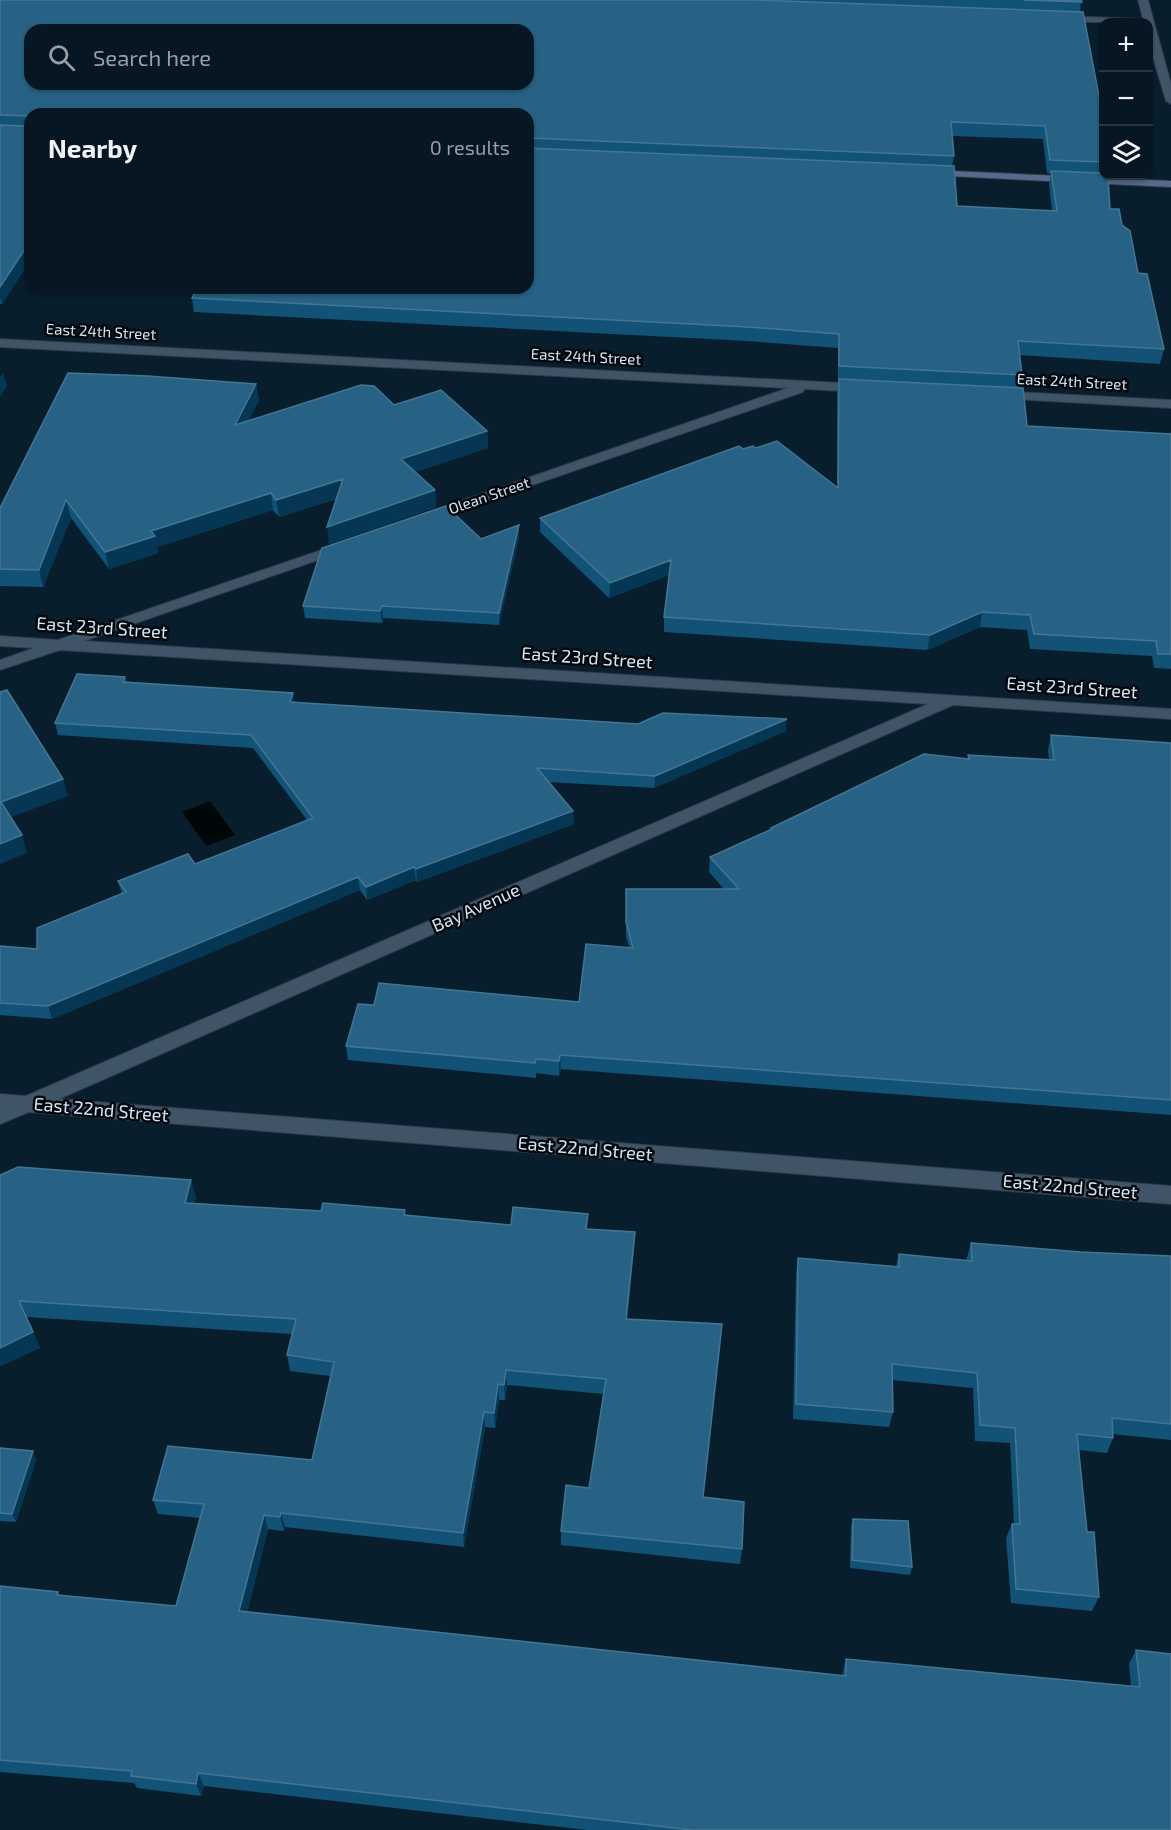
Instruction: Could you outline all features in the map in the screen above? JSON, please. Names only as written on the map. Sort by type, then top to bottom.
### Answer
[{"type":"main road","points":[[922,173],[1171,184]]},
{"type":"street","points":[[1143,0],[1147,18]]},
{"type":"street","points":[[1044,18],[1099,20]]},
{"type":"street","points":[[1153,39],[1171,101]]},
{"type":"street","name":"East 24th Street","points":[[0,343],[879,389]]},
{"type":"street","name":"Olean Street","points":[[413,522],[808,385]]},
{"type":"street","name":"East 24th Street","points":[[984,394],[1171,404]]},
{"type":"street","points":[[0,665],[356,542]]},
{"type":"street","name":"East 23rd Street","points":[[0,641],[1171,714]]},
{"type":"street","name":"Bay Avenue","points":[[0,1116],[951,700]]},
{"type":"street","name":"East 22nd Street","points":[[0,1102],[1171,1195]]},
{"type":"shaded area","points":[[210,801],[235,835],[206,846],[182,812]]},
{"type":"building","points":[[0,0],[756,0],[1083,12],[1099,96],[1099,162],[1050,160],[1045,126],[951,122],[954,156],[534,138],[534,108],[24,108],[24,116],[0,115]]},
{"type":"building","points":[[1024,0],[1081,0],[1082,2]]},
{"type":"building","points":[[0,125],[24,126],[24,251],[0,287]]},
{"type":"building","points":[[534,148],[954,166],[957,206],[1057,211],[1051,171],[1099,173],[1099,180],[1108,180],[1110,209],[1119,209],[1122,225],[1130,231],[1138,273],[1147,274],[1164,349],[1018,341],[1022,375],[839,366],[839,334],[748,327],[192,298],[194,294],[534,294]]},
{"type":"building","points":[[68,373],[256,384],[235,425],[361,385],[374,386],[394,405],[441,390],[487,431],[401,459],[435,490],[327,527],[343,479],[276,500],[271,493],[151,531],[155,536],[105,552],[66,500],[39,570],[0,569],[0,508]]},
{"type":"building","points":[[839,379],[1023,388],[1027,426],[1171,434],[1171,654],[1158,654],[1156,641],[1034,634],[1030,615],[982,612],[930,635],[664,617],[671,560],[610,583],[540,518],[739,446],[743,449],[753,446],[756,448],[777,441],[838,488]]},
{"type":"building","points":[[446,506],[481,539],[519,525],[499,613],[382,606],[380,611],[303,606],[322,548]]},
{"type":"building","points":[[77,674],[125,677],[123,682],[293,693],[290,702],[638,724],[663,713],[787,719],[655,776],[537,768],[573,811],[416,869],[414,867],[366,887],[358,877],[48,1006],[0,1003],[0,946],[37,949],[37,928],[126,892],[118,881],[188,854],[195,864],[313,818],[251,735],[55,723]]},
{"type":"building","points":[[7,690],[63,779],[1,802],[22,835],[0,844],[0,692]]},
{"type":"building","points":[[1051,735],[1171,743],[1171,1100],[560,1055],[559,1061],[536,1059],[535,1063],[346,1046],[358,1004],[374,1005],[379,983],[579,1002],[586,944],[633,948],[626,922],[626,889],[739,889],[710,857],[924,754],[969,759],[968,755],[1054,760]]},
{"type":"building","points":[[18,1167],[191,1180],[185,1203],[321,1211],[323,1203],[405,1210],[404,1215],[511,1225],[513,1207],[588,1214],[586,1229],[635,1232],[626,1319],[722,1324],[703,1497],[744,1502],[742,1549],[561,1531],[566,1485],[589,1488],[606,1379],[506,1370],[504,1385],[498,1384],[494,1413],[484,1412],[463,1533],[281,1513],[280,1517],[264,1515],[239,1611],[846,1676],[846,1659],[1140,1687],[1136,1650],[1171,1654],[1171,1830],[692,1830],[198,1773],[196,1784],[131,1776],[132,1771],[0,1760],[0,1586],[58,1592],[57,1595],[176,1606],[204,1504],[153,1500],[168,1446],[312,1460],[334,1362],[287,1355],[296,1319],[19,1301],[33,1332],[0,1348],[0,1175]]},
{"type":"building","points":[[971,1243],[1081,1252],[1171,1256],[1171,1424],[1112,1418],[1113,1438],[1077,1434],[1087,1532],[1094,1532],[1099,1597],[1016,1589],[1012,1524],[1020,1524],[1015,1428],[980,1425],[977,1373],[892,1364],[893,1412],[796,1404],[798,1258],[899,1267],[899,1254],[972,1261]]},
{"type":"building","points":[[0,1448],[33,1451],[12,1514],[0,1513]]},
{"type":"building","points":[[853,1519],[908,1521],[912,1567],[852,1560]]}]
